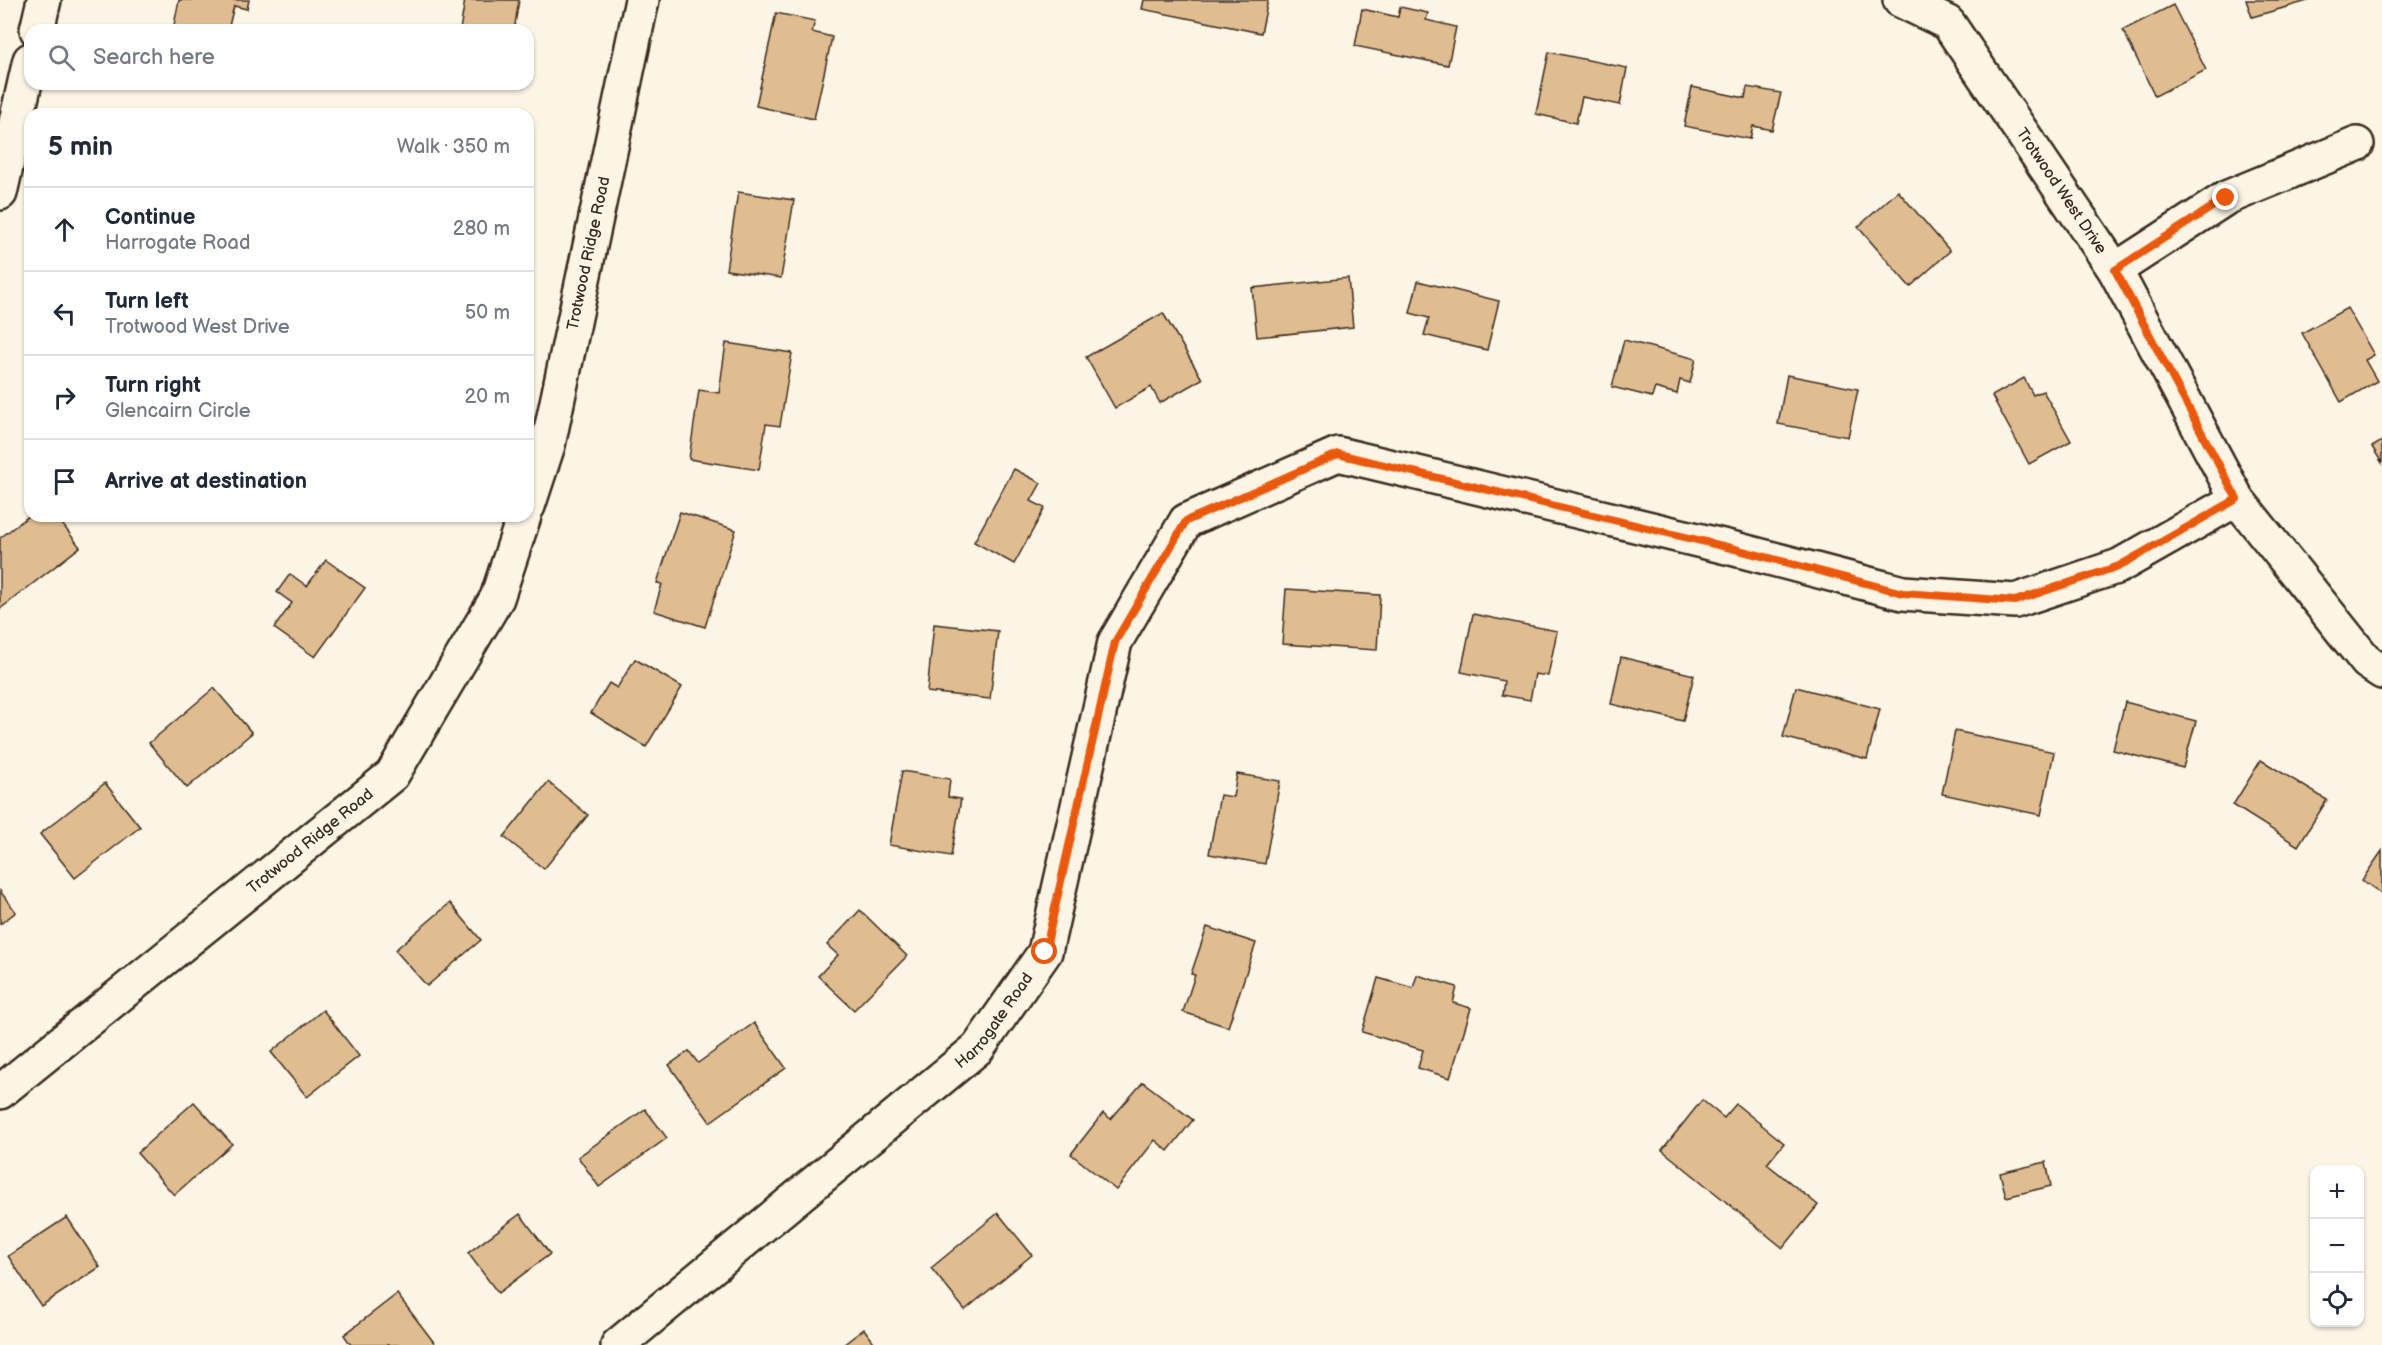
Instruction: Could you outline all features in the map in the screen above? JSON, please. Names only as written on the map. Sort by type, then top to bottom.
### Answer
[{"type":"street","points":[[38,24],[44,0]]},
{"type":"street","name":"Trotwood Ridge Road","points":[[534,488],[548,445],[642,0]]},
{"type":"street","name":"Trotwood West Drive","points":[[1899,0],[1948,23],[2115,270],[2237,499],[2367,662],[2382,672]]},
{"type":"street","points":[[0,193],[24,87]]},
{"type":"street","points":[[2115,270],[2226,198],[2358,144]]},
{"type":"street","name":"Harrogate Road","points":[[618,1345],[978,1048],[1045,952],[1115,642],[1186,521],[1338,454],[1735,549],[1903,593],[2015,601],[2119,566],[2237,499]]},
{"type":"street","name":"Trotwood Ridge Road","points":[[0,1092],[392,775],[497,598],[522,522]]},
{"type":"building","points":[[179,0],[249,0],[247,9],[234,6],[230,24],[174,24]]},
{"type":"building","points":[[465,0],[519,0],[515,24],[461,24]]},
{"type":"building","points":[[1144,0],[1268,0],[1261,33],[1142,9]]},
{"type":"building","points":[[2246,0],[2311,0],[2252,17]]},
{"type":"building","points":[[2173,5],[2206,70],[2155,96],[2123,30]]},
{"type":"building","points":[[1400,7],[1428,13],[1426,20],[1456,27],[1448,65],[1355,46],[1362,9],[1398,17]]},
{"type":"building","points":[[776,13],[815,21],[812,32],[832,37],[814,119],[756,106]]},
{"type":"building","points":[[1549,52],[1627,68],[1620,105],[1582,97],[1576,123],[1536,114]]},
{"type":"building","points":[[1692,87],[1745,98],[1747,87],[1781,93],[1772,130],[1753,126],[1750,139],[1684,126]]},
{"type":"building","points":[[1898,191],[1950,251],[1910,287],[1858,227]]},
{"type":"building","points":[[738,192],[794,200],[781,278],[726,270]]},
{"type":"building","points":[[1348,278],[1353,327],[1257,337],[1252,288]]},
{"type":"building","points":[[1418,281],[1499,301],[1487,350],[1424,335],[1429,318],[1410,313]]},
{"type":"building","points":[[2347,308],[2374,355],[2365,360],[2377,381],[2341,402],[2302,333]]},
{"type":"building","points":[[1163,313],[1202,379],[1160,403],[1151,387],[1115,408],[1086,357]]},
{"type":"building","points":[[1624,340],[1696,359],[1690,383],[1680,380],[1677,394],[1655,388],[1652,397],[1612,387]]},
{"type":"building","points":[[726,343],[792,353],[780,426],[766,424],[759,470],[689,459],[699,390],[719,393]]},
{"type":"building","points":[[1787,375],[1858,389],[1848,437],[1778,424]]},
{"type":"building","points":[[2024,378],[2033,395],[2043,391],[2071,441],[2029,464],[1992,396]]},
{"type":"building","points":[[2382,441],[2382,463],[2372,447]]},
{"type":"building","points":[[1014,469],[1041,483],[1031,501],[1045,508],[1014,564],[974,542]]},
{"type":"building","points":[[680,512],[736,530],[705,627],[654,611],[662,584],[657,583]]},
{"type":"building","points":[[24,520],[24,522],[61,522],[80,547],[0,609],[0,538]]},
{"type":"building","points":[[326,560],[365,588],[315,657],[274,628],[292,603],[277,592],[290,574],[307,586]]},
{"type":"building","points":[[1286,589],[1380,595],[1377,650],[1282,644]]},
{"type":"building","points":[[1473,614],[1557,631],[1548,676],[1535,674],[1530,700],[1502,695],[1504,681],[1461,672]]},
{"type":"building","points":[[934,624],[998,631],[990,699],[927,692]]},
{"type":"building","points":[[1621,657],[1694,675],[1683,721],[1611,704]]},
{"type":"building","points":[[635,659],[682,687],[646,747],[591,713],[609,683],[617,688]]},
{"type":"building","points":[[1796,687],[1880,709],[1867,759],[1783,737]]},
{"type":"building","points":[[214,688],[252,733],[187,788],[149,743]]},
{"type":"building","points":[[2125,702],[2196,721],[2183,768],[2113,750]]},
{"type":"building","points":[[1955,731],[2054,752],[2041,815],[1942,794]]},
{"type":"building","points":[[2261,760],[2327,800],[2298,846],[2233,805]]},
{"type":"building","points":[[902,771],[950,779],[948,797],[961,799],[951,856],[889,845]]},
{"type":"building","points":[[1237,774],[1280,781],[1265,864],[1209,854],[1220,795],[1233,797]]},
{"type":"building","points":[[548,782],[588,815],[544,869],[504,837]]},
{"type":"building","points":[[105,783],[140,827],[75,878],[40,834]]},
{"type":"building","points":[[2382,851],[2382,894],[2362,880]]},
{"type":"building","points":[[0,891],[16,912],[0,924]]},
{"type":"building","points":[[450,903],[481,940],[427,986],[395,950]]},
{"type":"building","points":[[860,910],[907,956],[854,1010],[818,976],[838,955],[827,945]]},
{"type":"building","points":[[1207,927],[1256,943],[1228,1027],[1183,1012],[1195,975],[1191,974]]},
{"type":"building","points":[[1417,975],[1457,987],[1453,1003],[1471,1008],[1450,1078],[1418,1068],[1423,1050],[1362,1032],[1378,978],[1413,988]]},
{"type":"building","points":[[323,1010],[359,1056],[307,1097],[271,1052]]},
{"type":"building","points":[[754,1023],[786,1068],[710,1122],[669,1065],[689,1051],[698,1063]]},
{"type":"building","points":[[1143,1082],[1193,1120],[1168,1151],[1155,1140],[1116,1190],[1071,1154],[1103,1113],[1111,1119]]},
{"type":"building","points":[[1702,1100],[1724,1118],[1736,1104],[1784,1143],[1767,1164],[1818,1205],[1783,1248],[1662,1150]]},
{"type":"building","points":[[194,1102],[232,1144],[174,1195],[137,1153]]},
{"type":"building","points":[[645,1109],[667,1138],[599,1187],[578,1157]]},
{"type":"building","points":[[2046,1162],[2051,1186],[2006,1197],[2000,1173]]},
{"type":"building","points":[[998,1213],[1032,1255],[965,1310],[931,1268]]},
{"type":"building","points":[[520,1214],[550,1254],[498,1293],[468,1253]]},
{"type":"building","points":[[67,1217],[100,1267],[41,1306],[8,1256]]},
{"type":"building","points":[[397,1294],[436,1345],[351,1345],[344,1335]]},
{"type":"building","points":[[864,1329],[876,1345],[843,1345]]},
{"type":"route","points":[[1045,952],[1115,642],[1186,521],[1338,454],[1735,549],[1903,593],[2015,601],[2119,566],[2237,499],[2115,270],[2226,198]]}]
